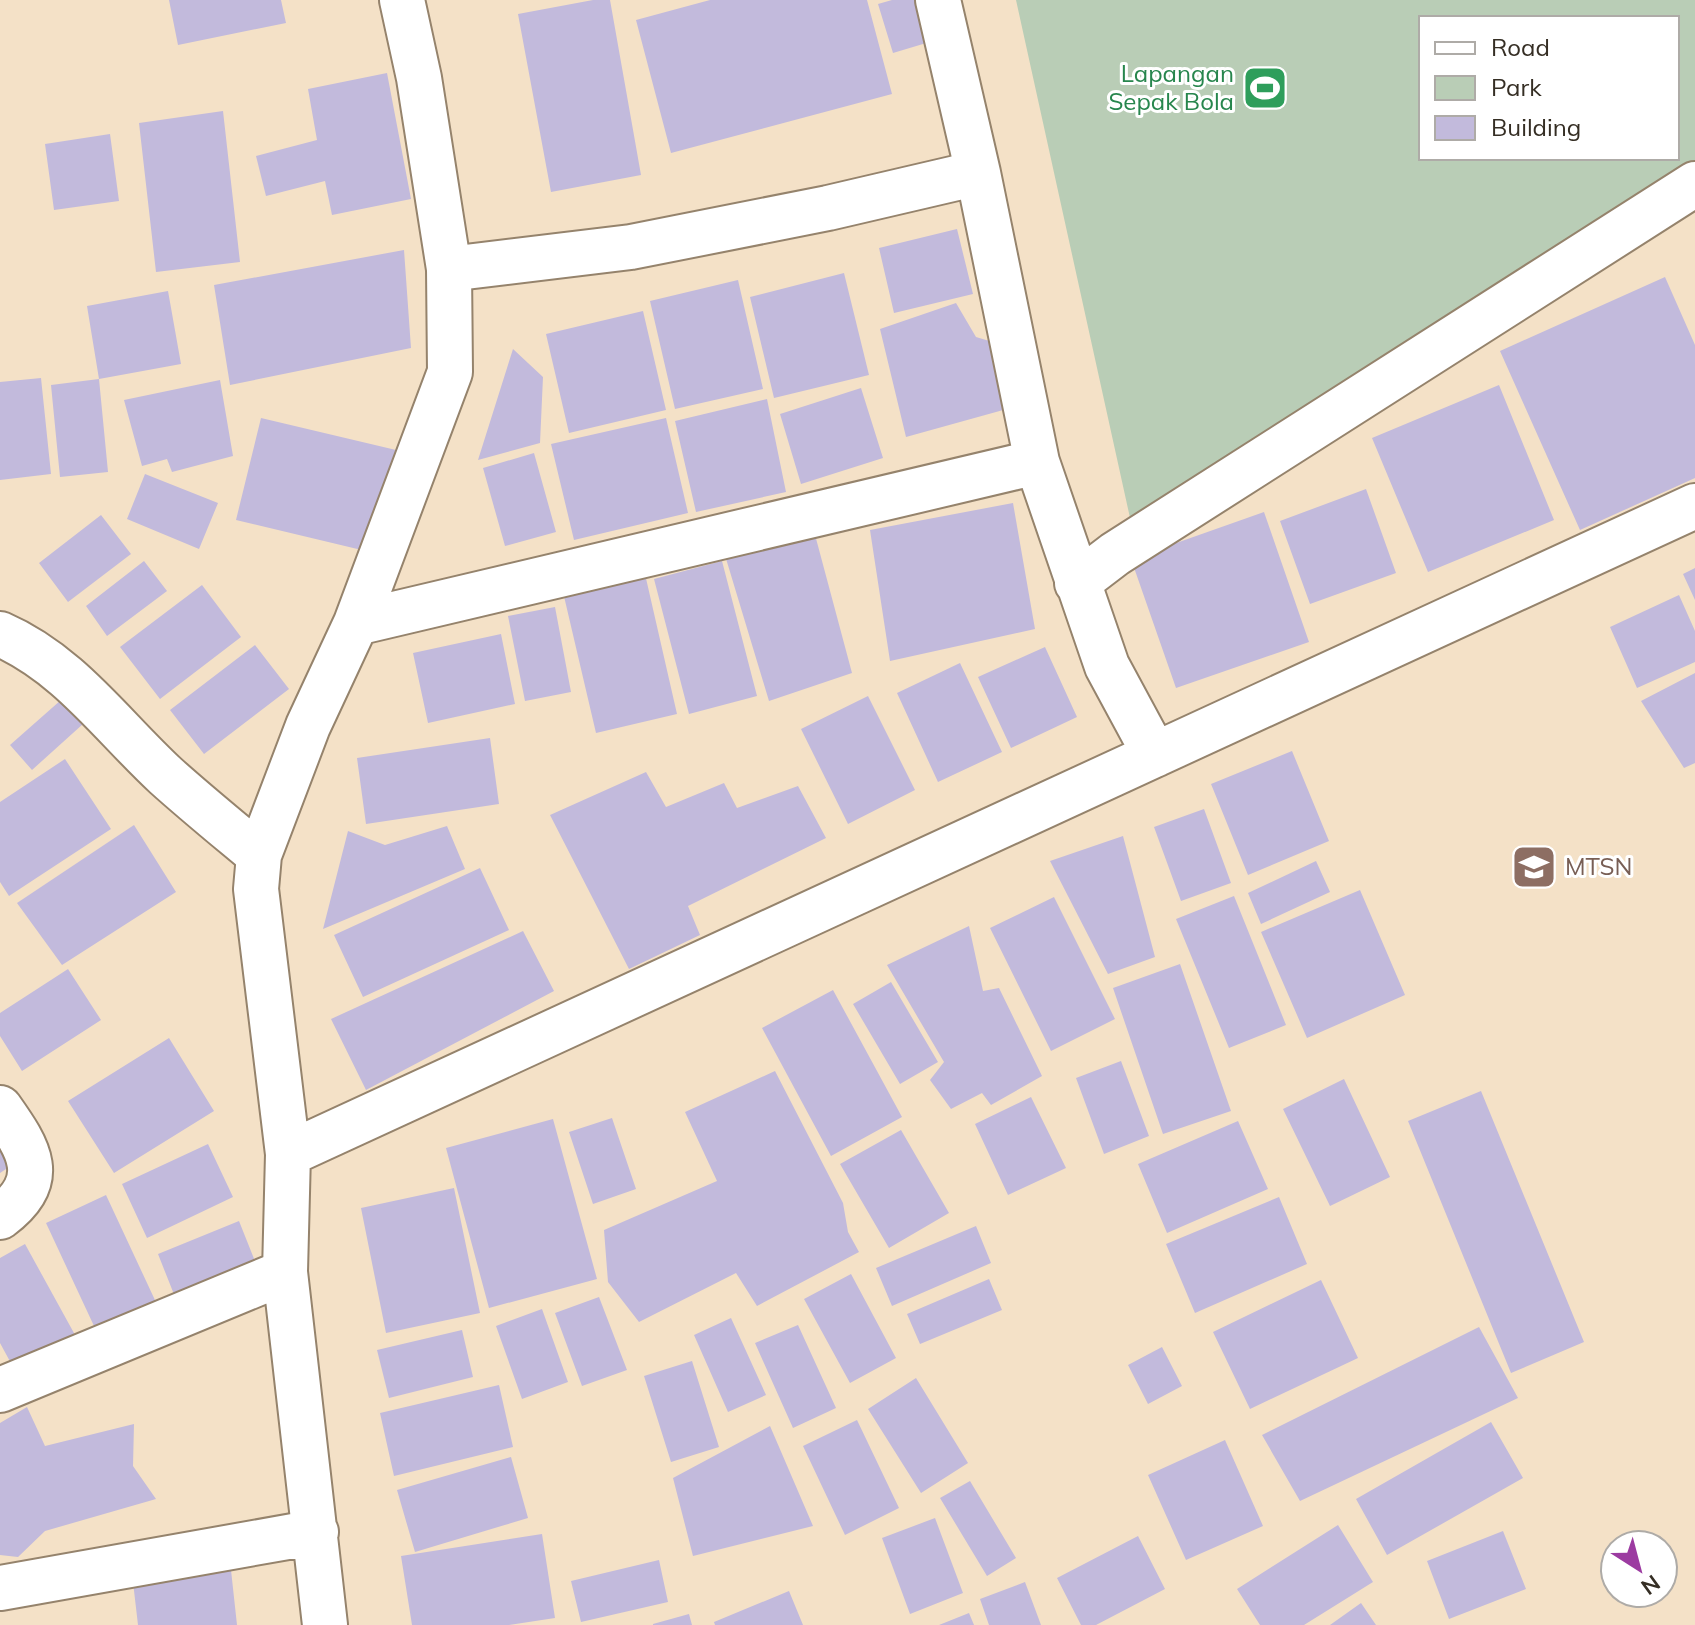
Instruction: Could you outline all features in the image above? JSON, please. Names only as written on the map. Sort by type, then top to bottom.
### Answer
[{"type":"street","points":[[325,1625],[285,1272],[288,1154],[256,889],[259,855],[308,726],[356,623],[450,372],[449,269],[419,78],[402,0]]},
{"type":"street","points":[[938,0],[978,173],[1037,462],[1107,666],[1155,755]]},
{"type":"street","points":[[449,269],[631,247],[828,208],[978,173]]},
{"type":"street","points":[[1077,583],[1115,554],[1695,184]]},
{"type":"street","points":[[356,623],[1037,462]]},
{"type":"street","points":[[288,1154],[1695,506]]},
{"type":"street","points":[[0,634],[28,646],[100,706],[165,775],[259,855]]},
{"type":"street","points":[[0,1108],[23,1141],[32,1164],[28,1188],[0,1217]]},
{"type":"street","points":[[0,1390],[285,1272]]},
{"type":"street","points":[[0,1588],[316,1532]]},
{"type":"green space","points":[[1016,0],[1695,0],[1695,176],[1134,536]]},
{"type":"building","points":[[169,0],[281,0],[286,23],[178,45]]},
{"type":"building","points":[[593,0],[610,0],[641,175],[551,192],[518,14]]},
{"type":"building","points":[[710,0],[867,0],[892,94],[671,153],[636,20]]},
{"type":"building","points":[[892,0],[921,0],[933,41],[893,53],[878,4]]},
{"type":"building","points":[[387,73],[411,199],[332,215],[325,181],[266,196],[256,156],[317,140],[308,89]]},
{"type":"building","points":[[223,111],[240,262],[156,272],[139,123]]},
{"type":"building","points":[[110,134],[119,201],[54,210],[45,144]]},
{"type":"building","points":[[957,229],[973,294],[894,313],[879,248]]},
{"type":"building","points":[[404,250],[411,348],[230,385],[214,285]]},
{"type":"building","points":[[844,273],[869,375],[774,398],[750,297]]},
{"type":"building","points":[[1665,277],[1695,345],[1695,478],[1580,530],[1500,351]]},
{"type":"building","points":[[738,280],[763,389],[675,409],[650,301]]},
{"type":"building","points":[[168,291],[181,364],[99,379],[87,306]]},
{"type":"building","points":[[956,303],[976,337],[996,343],[1014,407],[906,437],[880,329]]},
{"type":"building","points":[[643,311],[666,410],[569,433],[546,334]]},
{"type":"building","points":[[513,349],[543,377],[540,443],[478,460]]},
{"type":"building","points":[[41,378],[51,474],[0,480],[0,382]]},
{"type":"building","points":[[99,379],[108,472],[60,477],[51,385]]},
{"type":"building","points":[[220,380],[233,456],[172,472],[167,459],[142,466],[124,400]]},
{"type":"building","points":[[1499,385],[1554,520],[1428,572],[1372,438]]},
{"type":"building","points":[[861,388],[883,458],[801,484],[780,414]]},
{"type":"building","points":[[767,399],[786,492],[696,512],[675,421]]},
{"type":"building","points":[[261,418],[396,450],[370,552],[236,520]]},
{"type":"building","points":[[666,418],[688,513],[574,540],[551,444]]},
{"type":"building","points":[[534,453],[556,532],[505,546],[483,468]]},
{"type":"building","points":[[145,474],[218,503],[199,549],[127,519]]},
{"type":"building","points":[[1366,489],[1396,573],[1310,604],[1280,521]]},
{"type":"building","points":[[1013,503],[1035,629],[890,661],[870,530]]},
{"type":"building","points":[[1264,512],[1309,642],[1176,688],[1131,559]]},
{"type":"building","points":[[101,515],[131,554],[68,602],[39,563]]},
{"type":"building","points":[[814,531],[852,673],[769,701],[724,552]]},
{"type":"building","points":[[144,561],[167,591],[107,636],[86,606]]},
{"type":"building","points":[[722,561],[757,696],[689,714],[654,579]]},
{"type":"building","points":[[1695,568],[1695,600],[1683,574]]},
{"type":"building","points":[[645,574],[677,714],[596,733],[563,592]]},
{"type":"building","points":[[202,585],[241,637],[160,699],[120,647]]},
{"type":"building","points":[[1679,595],[1695,631],[1695,662],[1637,688],[1610,627]]},
{"type":"building","points":[[555,607],[571,692],[525,701],[508,616]]},
{"type":"building","points":[[501,634],[515,704],[428,723],[413,653]]},
{"type":"building","points":[[255,645],[289,689],[204,754],[170,710]]},
{"type":"building","points":[[1045,647],[1077,717],[1011,748],[978,677]]},
{"type":"building","points":[[960,663],[1002,752],[938,782],[897,693]]},
{"type":"building","points":[[1695,673],[1695,763],[1684,768],[1641,701]]},
{"type":"building","points":[[868,696],[915,790],[848,824],[801,729]]},
{"type":"building","points":[[61,700],[83,724],[32,770],[10,745]]},
{"type":"building","points":[[490,738],[499,804],[366,824],[357,758]]},
{"type":"building","points":[[1292,751],[1329,841],[1248,875],[1211,784]]},
{"type":"building","points":[[65,759],[111,829],[9,896],[0,882],[0,802]]},
{"type":"building","points":[[646,772],[666,807],[724,783],[737,808],[798,786],[826,838],[688,906],[700,935],[629,969],[550,815]]},
{"type":"building","points":[[1204,809],[1231,883],[1181,901],[1154,827]]},
{"type":"building","points":[[134,825],[176,892],[62,965],[17,903]]},
{"type":"building","points":[[447,826],[465,869],[323,929],[348,831],[385,845]]},
{"type":"building","points":[[1123,836],[1155,957],[1108,974],[1050,861]]},
{"type":"building","points":[[1316,861],[1330,892],[1261,924],[1248,893]]},
{"type":"building","points":[[480,868],[509,930],[363,997],[334,935]]},
{"type":"building","points":[[1360,890],[1405,995],[1307,1038],[1261,932]]},
{"type":"building","points":[[1234,896],[1286,1025],[1229,1048],[1176,919]]},
{"type":"building","points":[[1054,897],[1115,1019],[1051,1051],[990,928]]},
{"type":"building","points":[[969,926],[983,991],[999,988],[1042,1076],[991,1105],[982,1093],[951,1109],[930,1080],[944,1062],[887,965]]},
{"type":"building","points":[[523,931],[554,991],[366,1090],[331,1019]]},
{"type":"building","points":[[1180,964],[1231,1111],[1163,1134],[1113,988]]},
{"type":"building","points":[[68,969],[101,1020],[22,1071],[0,1036],[0,1013]]},
{"type":"building","points":[[891,982],[938,1062],[900,1084],[853,1004]]},
{"type":"building","points":[[833,990],[902,1117],[831,1156],[762,1028]]},
{"type":"building","points":[[169,1038],[214,1111],[114,1173],[68,1101]]},
{"type":"building","points":[[1121,1061],[1149,1136],[1104,1154],[1076,1078]]},
{"type":"building","points":[[775,1071],[843,1203],[848,1232],[859,1252],[757,1306],[736,1273],[639,1322],[608,1282],[604,1230],[717,1181],[685,1112]]},
{"type":"building","points":[[1344,1079],[1390,1177],[1330,1206],[1283,1109]]},
{"type":"building","points":[[1481,1091],[1584,1342],[1511,1373],[1408,1121]]},
{"type":"building","points":[[1031,1097],[1066,1168],[1008,1195],[975,1124]]},
{"type":"building","points":[[612,1118],[636,1189],[593,1204],[569,1132]]},
{"type":"building","points":[[553,1119],[597,1279],[489,1308],[446,1148]]},
{"type":"building","points":[[1238,1121],[1268,1189],[1167,1233],[1138,1164]]},
{"type":"building","points":[[901,1130],[949,1213],[889,1248],[840,1164]]},
{"type":"building","points":[[0,1134],[18,1161],[0,1173]]},
{"type":"building","points":[[208,1144],[233,1197],[147,1238],[122,1184]]},
{"type":"building","points":[[454,1188],[480,1313],[386,1333],[361,1208]]},
{"type":"building","points":[[106,1195],[161,1313],[101,1341],[46,1223]]},
{"type":"building","points":[[1279,1197],[1307,1264],[1195,1313],[1166,1244]]},
{"type":"building","points":[[239,1221],[262,1279],[181,1312],[158,1254]]},
{"type":"building","points":[[976,1226],[991,1263],[892,1306],[876,1268]]},
{"type":"building","points":[[25,1244],[80,1344],[19,1378],[0,1343],[0,1258]]},
{"type":"building","points":[[851,1274],[896,1358],[850,1383],[804,1299]]},
{"type":"building","points":[[989,1279],[1002,1310],[920,1344],[907,1314]]},
{"type":"building","points":[[1321,1280],[1358,1358],[1250,1409],[1213,1332]]},
{"type":"building","points":[[599,1297],[627,1370],[582,1386],[555,1313]]},
{"type":"building","points":[[542,1309],[568,1382],[522,1399],[496,1326]]},
{"type":"building","points":[[731,1318],[766,1395],[728,1412],[694,1335]]},
{"type":"building","points":[[798,1325],[836,1408],[793,1428],[755,1343]]},
{"type":"building","points":[[1479,1327],[1518,1398],[1300,1501],[1262,1435]]},
{"type":"building","points":[[462,1330],[473,1377],[389,1398],[377,1350]]},
{"type":"building","points":[[1162,1347],[1182,1386],[1148,1404],[1128,1365]]},
{"type":"building","points":[[692,1361],[719,1447],[671,1462],[644,1376]]},
{"type":"building","points":[[916,1378],[968,1463],[921,1493],[868,1409]]},
{"type":"building","points":[[499,1385],[513,1447],[394,1476],[380,1413]]},
{"type":"building","points":[[27,1407],[45,1446],[134,1424],[133,1466],[156,1499],[45,1531],[18,1557],[0,1555],[0,1423]]},
{"type":"building","points":[[857,1420],[899,1508],[845,1535],[803,1446]]},
{"type":"building","points":[[1491,1422],[1523,1478],[1387,1555],[1356,1499]]},
{"type":"building","points":[[770,1426],[813,1526],[693,1556],[673,1478]]},
{"type":"building","points":[[1225,1440],[1263,1526],[1186,1560],[1148,1475]]},
{"type":"building","points":[[511,1457],[528,1518],[415,1552],[397,1490]]},
{"type":"building","points":[[970,1481],[1016,1558],[987,1576],[940,1498]]},
{"type":"building","points":[[935,1518],[963,1593],[910,1614],[882,1538]]},
{"type":"building","points":[[1338,1525],[1373,1582],[1304,1625],[1260,1625],[1237,1589]]},
{"type":"building","points":[[1503,1531],[1526,1589],[1449,1619],[1427,1561]]},
{"type":"building","points":[[542,1534],[555,1618],[509,1625],[412,1625],[401,1556]]},
{"type":"building","points":[[1138,1536],[1165,1589],[1096,1625],[1081,1625],[1057,1578]]},
{"type":"building","points":[[659,1560],[668,1602],[581,1622],[571,1581]]},
{"type":"building","points":[[231,1570],[237,1625],[138,1625],[133,1582]]},
{"type":"building","points":[[1025,1582],[1041,1625],[989,1625],[980,1599]]},
{"type":"building","points":[[789,1591],[803,1625],[715,1625],[714,1622]]},
{"type":"building","points":[[1361,1603],[1376,1625],[1330,1625]]},
{"type":"building","points":[[969,1613],[974,1625],[939,1625]]},
{"type":"building","points":[[689,1614],[692,1625],[653,1625],[653,1624]]},
{"type":"place","name":"Lapangan Sepak Bola","points":[[1265,88]]},
{"type":"place","name":"MTSN","points":[[1534,867]]}]
